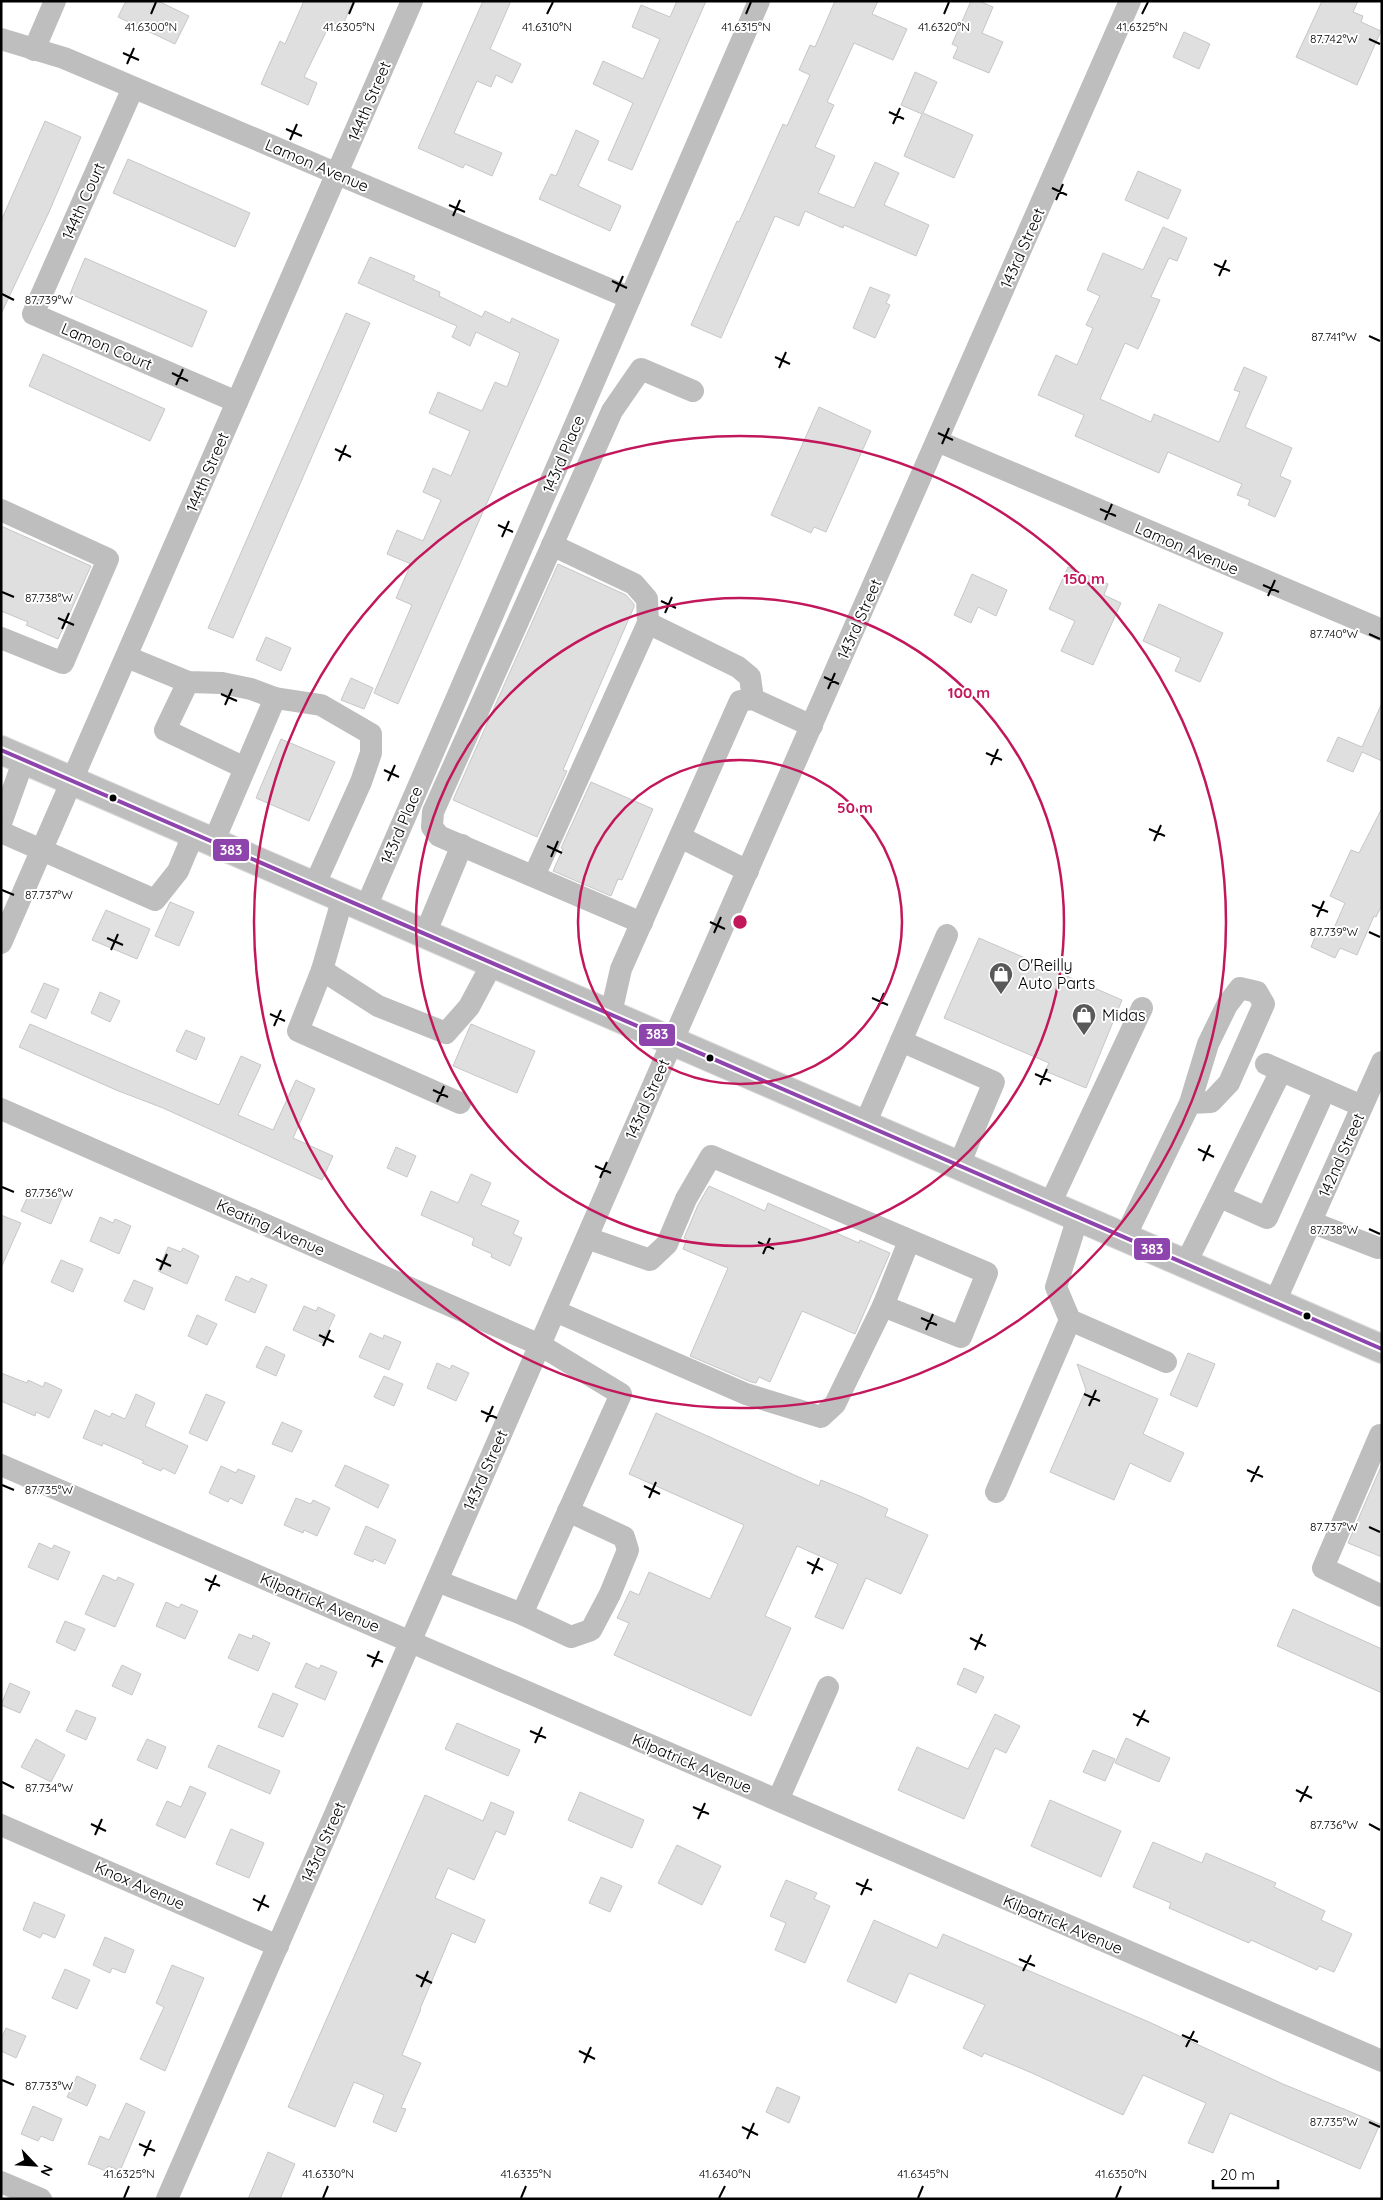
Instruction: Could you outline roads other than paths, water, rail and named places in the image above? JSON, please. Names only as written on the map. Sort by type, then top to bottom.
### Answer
[{"type":"main road","points":[[13,754],[1382,1348]]},
{"type":"street","points":[[34,50],[55,1]]},
{"type":"street","name":"144th Street","points":[[2,937],[74,781],[412,1]]},
{"type":"street","name":"143rd Place","points":[[460,1103],[298,1031],[322,970],[630,298],[759,1]]},
{"type":"street","name":"143rd Street","points":[[168,2199],[673,1040],[1130,1]]},
{"type":"street","name":"Lamon Avenue","points":[[1,39],[64,58],[630,298]]},
{"type":"street","name":"144th Court","points":[[33,314],[133,88]]},
{"type":"street","name":"Lamon Court","points":[[33,314],[237,402]]},
{"type":"street","points":[[642,923],[440,836],[432,827],[434,812],[612,411],[641,369],[693,391]]},
{"type":"street","name":"Lamon Avenue","points":[[937,441],[1382,630]]},
{"type":"street","points":[[1,510],[108,558],[63,663],[1,638]]},
{"type":"street","points":[[534,876],[648,622],[647,599],[634,584],[552,545]]},
{"type":"street","points":[[648,622],[738,667],[750,678],[753,699]]},
{"type":"street","points":[[127,657],[188,682],[222,683],[250,689],[275,698],[321,705],[371,734],[371,753],[361,782],[315,884]]},
{"type":"street","points":[[188,682],[165,730],[245,768]]},
{"type":"street","points":[[1,832],[156,900],[204,837],[245,768],[275,698]]},
{"type":"street","points":[[610,1013],[621,970],[740,700],[753,699],[812,726]]},
{"type":"street","points":[[1,823],[13,754]]},
{"type":"street","points":[[680,837],[748,871]]},
{"type":"street","points":[[426,932],[462,845]]},
{"type":"street","points":[[865,1124],[947,935]]},
{"type":"street","points":[[322,970],[378,1006],[446,1033],[469,1007],[493,962]]},
{"type":"street","points":[[1125,1237],[1190,1103],[1208,1044],[1227,1005],[1240,988],[1256,992],[1264,1004],[1229,1083],[1211,1102],[1190,1103]]},
{"type":"street","points":[[1050,1204],[1142,1008]]},
{"type":"street","points":[[900,1041],[994,1082],[959,1165]]},
{"type":"street","points":[[1186,1264],[1220,1197],[1274,1067],[1362,1106]]},
{"type":"street","name":"142nd Street","points":[[1275,1302],[1362,1106],[1380,1070]]},
{"type":"street","points":[[1220,1197],[1267,1218],[1326,1090]]},
{"type":"street","name":"Keating Avenue","points":[[1,1109],[540,1345],[621,1394],[568,1512]]},
{"type":"street","points":[[587,1238],[650,1260],[667,1244],[686,1199],[711,1156],[987,1274],[961,1337],[883,1306]]},
{"type":"street","points":[[1078,1216],[1056,1287],[1070,1320],[1166,1362]]},
{"type":"street","points":[[1311,1222],[1381,1246]]},
{"type":"street","points":[[555,1311],[746,1394],[821,1417],[835,1404],[883,1306],[909,1241]]},
{"type":"street","points":[[996,1492],[1070,1320]]},
{"type":"street","points":[[1382,1436],[1380,1435],[1323,1568],[1382,1596]]},
{"type":"street","name":"Kilpatrick Avenue","points":[[1,1464],[1382,2061]]},
{"type":"street","points":[[437,1581],[522,1614],[572,1637],[591,1630],[610,1594],[628,1550],[624,1537],[568,1512],[522,1614]]},
{"type":"street","points":[[778,1800],[828,1687]]},
{"type":"street","name":"Knox Avenue","points":[[1,1825],[278,1946]]},
{"type":"street","points":[[1,2182],[41,2199]]},
{"type":"place","name":"O'Reilly Auto Parts","points":[[1001,995]]},
{"type":"place","name":"Midas","points":[[1084,1036]]}]
